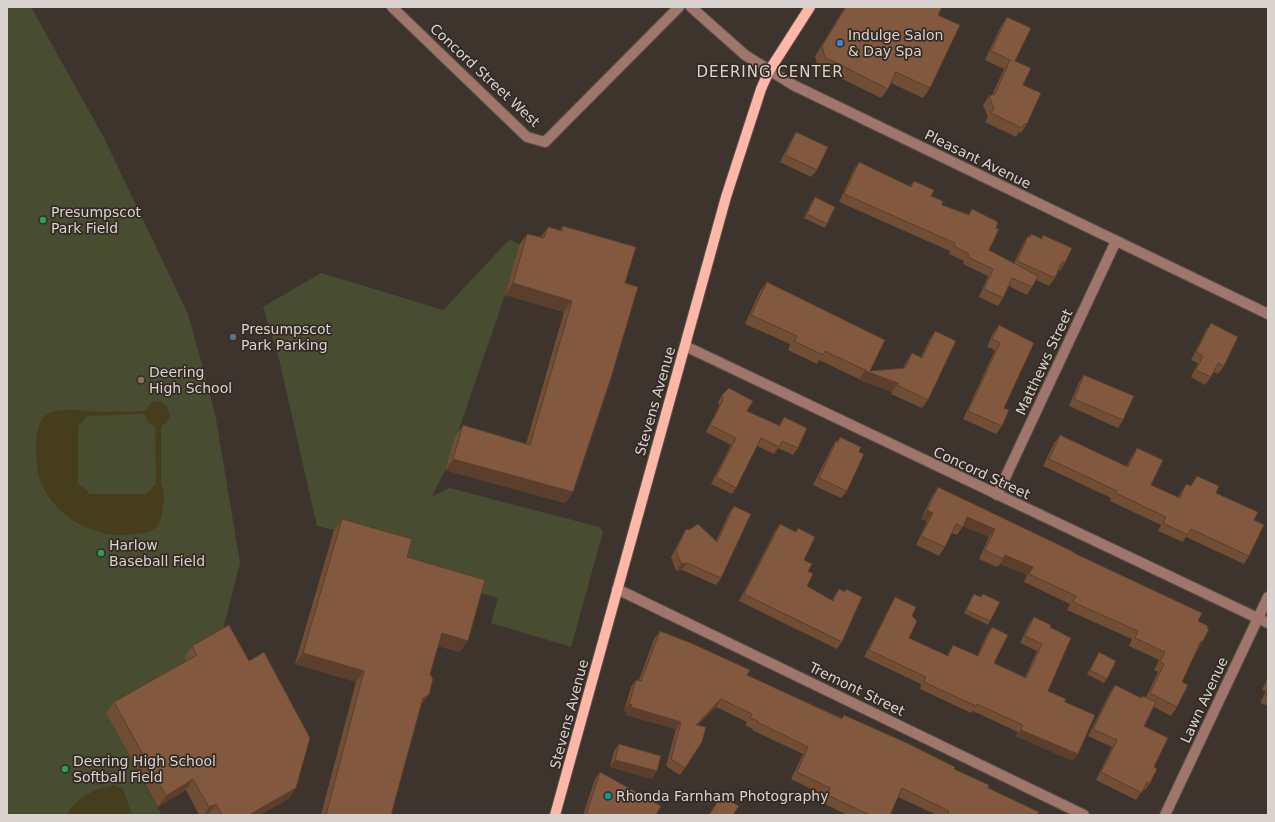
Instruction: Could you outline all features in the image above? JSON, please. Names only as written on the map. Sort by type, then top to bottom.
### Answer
[{"type":"main road","name":"Stevens Avenue","points":[[555,815],[726,197],[761,89],[769,71],[810,7]]},
{"type":"street","name":"Concord Street West","points":[[392,7],[527,137],[546,142],[679,7]]},
{"type":"street","name":"Pleasant Avenue","points":[[691,7],[745,55],[793,85],[1268,314]]},
{"type":"street","name":"Matthews Street","points":[[997,496],[1116,241]]},
{"type":"street","name":"Concord Street","points":[[685,346],[997,496],[1268,623]]},
{"type":"street","name":"Tremont Street","points":[[618,589],[1084,815]]},
{"type":"street","name":"Lawn Avenue","points":[[1165,815],[1268,597]]},
{"type":"green space","points":[[7,7],[31,7],[104,138],[188,314],[215,413],[240,563],[221,637],[184,658],[189,666],[106,713],[162,815],[7,815]]},
{"type":"green space","points":[[510,239],[519,245],[505,295],[445,470],[432,496],[450,488],[599,527],[603,532],[571,647],[491,623],[498,598],[477,592],[334,530],[317,526],[279,359],[263,307],[321,273],[443,310]]},
{"type":"sand","points":[[158,401],[167,406],[170,416],[166,423],[161,426],[161,484],[164,498],[162,516],[158,525],[151,531],[145,533],[114,535],[85,527],[60,511],[43,487],[38,473],[36,442],[41,420],[49,413],[58,410],[101,412],[145,411],[151,403]],"holes":[[[144,414],[149,423],[155,426],[156,484],[146,494],[89,494],[87,490],[78,484],[78,426],[88,416]]]},
{"type":"sand","points":[[114,785],[123,789],[132,815],[66,815],[75,804],[93,791]]},
{"type":"building","points":[[846,7],[942,7],[938,15],[960,25],[930,88],[896,72],[888,89],[825,57],[822,46]]},
{"type":"building","points":[[1007,17],[1031,28],[1015,61],[1031,68],[1023,85],[1041,93],[1027,124],[1025,123],[1022,128],[991,113],[994,108],[989,96],[995,94],[1010,60],[991,51]]},
{"type":"building","points":[[796,132],[828,147],[817,170],[785,155]]},
{"type":"building","points":[[859,162],[911,187],[914,181],[934,190],[931,196],[943,201],[942,205],[969,215],[972,209],[998,222],[996,228],[999,229],[989,250],[1038,276],[1032,287],[1012,278],[1003,298],[984,289],[993,269],[968,257],[969,254],[954,246],[955,243],[844,194]]},
{"type":"building","points":[[815,197],[835,207],[827,224],[807,214]]},
{"type":"building","points":[[563,226],[636,247],[625,283],[638,287],[611,378],[573,492],[453,459],[463,425],[530,445],[572,301],[513,283],[527,234],[544,238],[548,227],[562,231]]},
{"type":"building","points":[[1031,234],[1042,239],[1043,235],[1072,248],[1065,263],[1062,262],[1055,278],[1017,261],[1028,236],[1030,237]]},
{"type":"building","points":[[767,282],[885,340],[870,371],[905,368],[912,353],[922,358],[935,331],[956,341],[928,400],[897,385],[898,383],[865,371],[867,371],[825,351],[823,355],[794,341],[797,336],[751,315]]},
{"type":"building","points":[[1211,323],[1238,337],[1224,366],[1218,363],[1211,377],[1196,370],[1203,356],[1196,352]]},
{"type":"building","points":[[999,325],[1034,343],[1004,408],[1009,410],[1002,426],[968,411],[1000,343],[992,339]]},
{"type":"building","points":[[1084,375],[1134,396],[1123,420],[1074,399]]},
{"type":"building","points":[[729,388],[753,401],[747,411],[780,426],[784,417],[807,428],[798,448],[782,441],[779,447],[761,438],[736,488],[716,477],[736,438],[710,425],[723,400],[722,395]]},
{"type":"building","points":[[1060,435],[1128,467],[1137,448],[1163,460],[1151,485],[1180,498],[1186,484],[1191,486],[1197,476],[1219,486],[1216,493],[1258,512],[1254,520],[1264,525],[1249,556],[1191,529],[1188,535],[1163,523],[1166,517],[1116,493],[1117,491],[1049,459]]},
{"type":"building","points":[[840,437],[861,447],[859,452],[864,454],[847,491],[819,478],[836,441],[838,442]]},
{"type":"building","points":[[938,487],[1202,613],[1198,621],[1208,626],[1207,628],[1209,629],[1203,641],[1201,641],[1182,682],[1188,685],[1177,707],[1150,693],[1164,664],[1160,662],[1165,652],[1135,638],[1138,631],[1073,602],[1076,596],[1029,574],[1033,567],[1005,555],[1003,559],[985,550],[995,529],[967,517],[963,527],[956,524],[945,547],[921,536],[933,513],[927,510]]},
{"type":"building","points":[[734,506],[751,514],[721,578],[687,563],[681,564],[676,550],[686,529],[689,530],[698,524],[717,542]]},
{"type":"building","points":[[342,519],[412,539],[407,557],[485,580],[468,641],[442,633],[430,674],[433,679],[429,695],[423,698],[391,815],[326,815],[364,671],[303,653]]},
{"type":"building","points":[[780,524],[796,532],[798,528],[815,537],[804,560],[812,564],[808,571],[813,574],[807,586],[833,601],[839,589],[845,592],[846,589],[862,597],[842,642],[744,594]]},
{"type":"building","points":[[974,594],[981,597],[983,594],[1000,602],[990,621],[966,610]]},
{"type":"building","points":[[895,597],[916,607],[912,616],[917,621],[909,638],[948,656],[953,645],[978,656],[992,627],[1008,635],[994,663],[1026,678],[1042,644],[1025,636],[1034,617],[1051,625],[1050,627],[1071,638],[1048,691],[1066,699],[1065,702],[1095,715],[1078,754],[1021,730],[1023,725],[977,704],[976,706],[924,682],[926,677],[869,650]]},
{"type":"building","points":[[229,625],[249,661],[264,652],[310,738],[296,788],[249,815],[222,815],[216,804],[209,807],[193,779],[166,796],[114,702],[197,655],[192,646]]},
{"type":"building","points":[[660,631],[691,643],[750,670],[747,675],[842,719],[844,715],[907,743],[955,767],[954,769],[989,785],[988,788],[1039,812],[1037,815],[947,815],[949,811],[902,788],[890,815],[870,815],[827,795],[830,788],[797,772],[808,747],[757,722],[758,721],[750,718],[752,714],[721,699],[696,725],[706,727],[702,742],[685,768],[671,759],[681,722],[631,707],[632,705],[629,704],[636,680],[641,681]]},
{"type":"building","points":[[1099,652],[1116,661],[1107,679],[1090,670]]},
{"type":"building","points":[[1115,685],[1141,698],[1142,696],[1156,702],[1144,726],[1168,738],[1154,767],[1157,769],[1150,783],[1147,782],[1142,793],[1101,772],[1117,740],[1093,729]]},
{"type":"building","points":[[619,744],[661,756],[657,771],[615,760]]},
{"type":"building","points":[[600,772],[661,806],[656,815],[586,815]]},
{"type":"building","points":[[721,796],[739,806],[733,815],[709,815]]},
{"type":"place","name":"Indulge Salon & Day Spa","points":[[840,43]]},
{"type":"place","name":"Presumpscot Park Field","points":[[43,220]]},
{"type":"place","name":"Presumpscot Park Parking","points":[[233,337]]},
{"type":"place","name":"Deering High School","points":[[141,380]]},
{"type":"place","name":"Harlow Baseball Field","points":[[101,553]]},
{"type":"place","name":"Deering High School Softball Field","points":[[65,769]]},
{"type":"place","name":"Rhonda Farnham Photography","points":[[608,796]]},
{"type":"district","name":"DEERING CENTER","points":[[770,72]]}]
